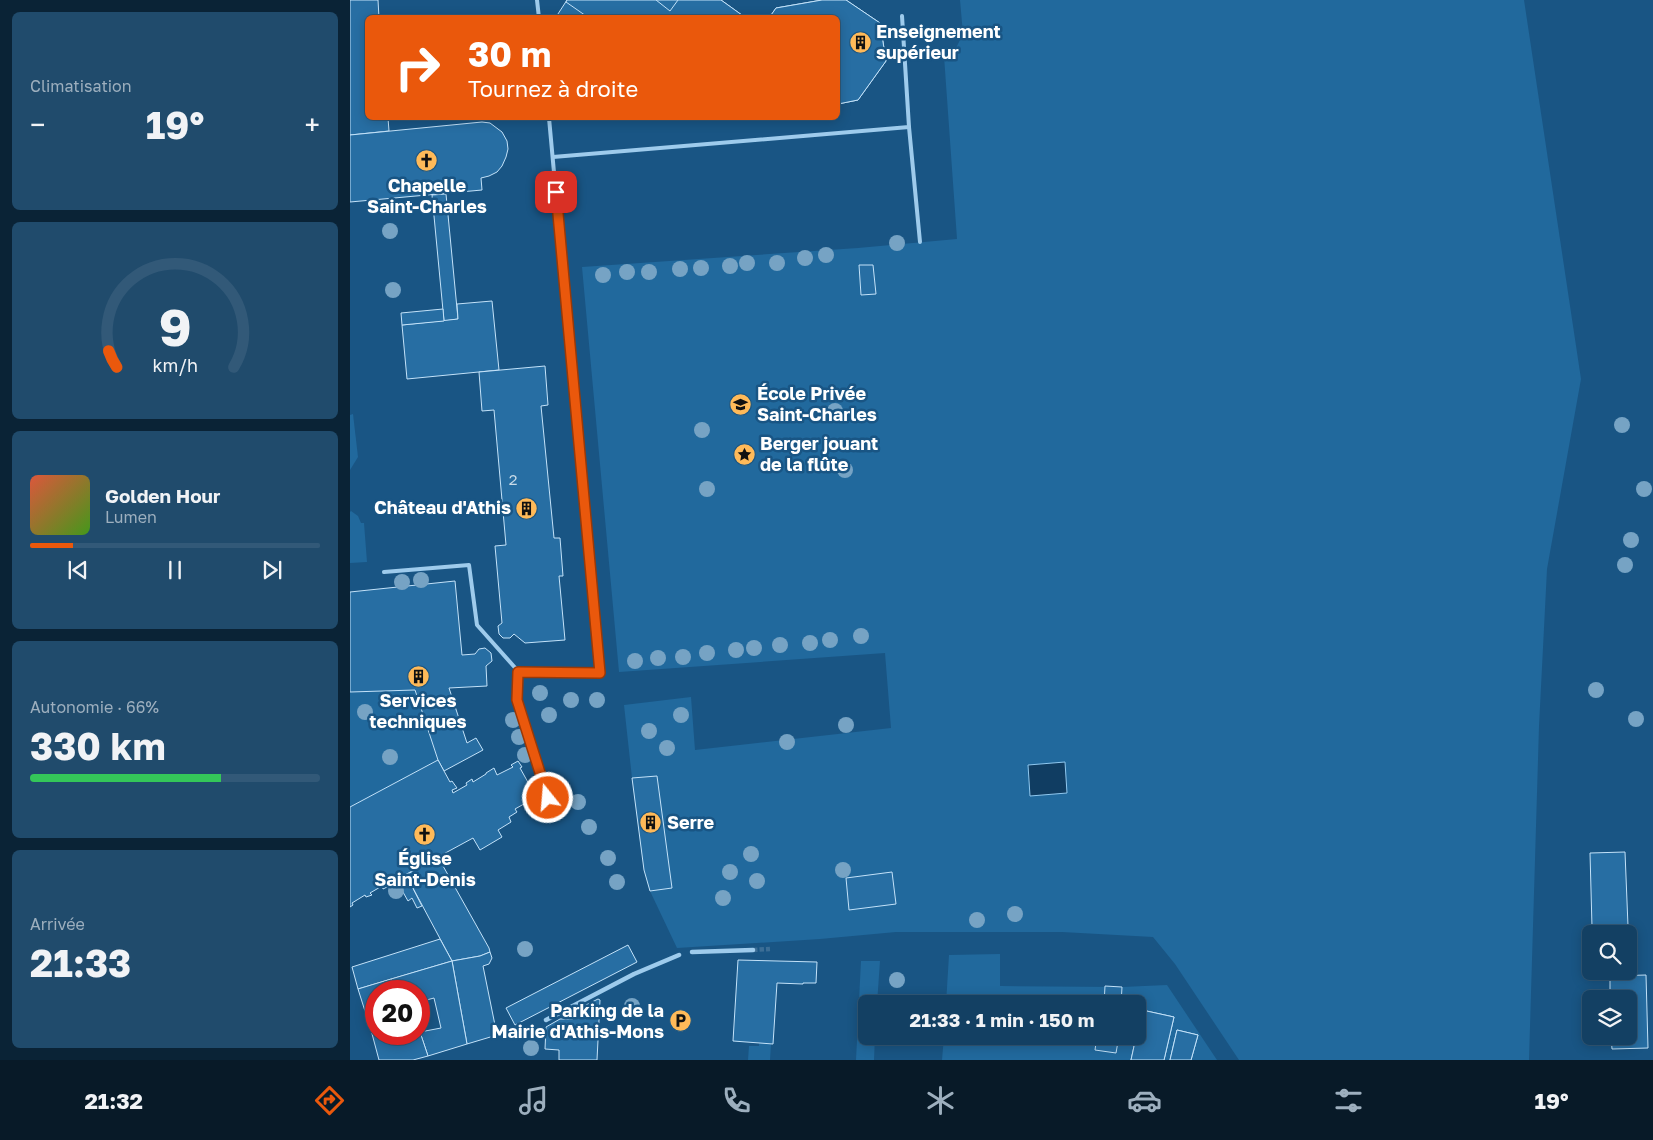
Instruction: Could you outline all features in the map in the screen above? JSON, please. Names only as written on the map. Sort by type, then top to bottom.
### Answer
[{"type":"street","points":[[692,952],[753,950]]},
{"type":"street","points":[[546,1020],[634,974],[679,955]]},
{"type":"lane","points":[[537,0],[539,15]]},
{"type":"lane","points":[[902,16],[909,128],[920,242]]},
{"type":"lane","points":[[518,672],[600,673],[549,120]]},
{"type":"lane","points":[[553,157],[909,128]]},
{"type":"lane","points":[[384,572],[470,565],[477,625],[518,672],[517,700],[548,798]]},
{"type":"shaded area","points":[[960,0],[1524,0],[1581,379],[1547,569],[1539,726],[1529,1060],[1239,1060],[1175,964],[1153,937],[1062,932],[896,932],[677,948],[650,891],[644,870],[624,705],[691,697],[695,750],[891,728],[885,653],[619,672],[582,267],[858,248],[957,239],[944,56],[955,50],[963,34]]},
{"type":"shaded area","points":[[353,414],[358,457],[350,470],[350,415]]},
{"type":"shaded area","points":[[351,511],[358,516],[361,523],[364,523],[367,562],[350,563]]},
{"type":"shaded area","points":[[415,690],[438,760],[350,807],[350,692]]},
{"type":"shaded area","points":[[1065,762],[1067,793],[1030,796],[1028,765]]},
{"type":"shaded area","points":[[1000,954],[1000,986],[1122,987],[1167,985],[1217,1060],[942,1060],[943,1045],[1146,1045],[1146,995],[947,995],[949,955]]},
{"type":"shaded area","points":[[861,961],[880,961],[878,995],[859,995]]},
{"type":"shaded area","points":[[858,1020],[858,1045],[875,1045],[874,1060],[856,1060]]},
{"type":"shaded area","points":[[759,1043],[771,1044],[770,1060],[748,1060],[749,1046],[759,1046]]},
{"type":"building","points":[[350,0],[378,0],[379,15],[365,15],[365,120],[388,120],[389,131],[350,135]]},
{"type":"building","points":[[567,0],[721,0],[742,15],[557,15]]},
{"type":"building","points":[[567,0],[656,0],[670,11],[678,0],[721,0],[742,15],[585,15],[566,2]]},
{"type":"building","name":"Enseignement supérieur","points":[[822,0],[846,0],[880,23],[886,61],[858,100],[840,104],[840,15],[771,15],[776,8]]},
{"type":"building","name":"Enseignement supérieur","points":[[822,0],[846,0],[880,23],[886,61],[858,100],[840,104],[840,15],[771,15],[776,8]]},
{"type":"building","name":"Chapelle Saint-Charles","points":[[482,122],[490,123],[502,132],[507,141],[508,149],[502,166],[497,172],[481,178],[482,190],[350,202],[350,135]]},
{"type":"building","points":[[446,194],[458,319],[444,321],[432,195]]},
{"type":"building","points":[[859,265],[873,265],[876,294],[861,295]]},
{"type":"building","points":[[492,301],[499,370],[407,379],[402,325],[458,319],[457,304]]},
{"type":"building","points":[[443,309],[444,321],[402,325],[401,313]]},
{"type":"building","name":"Château d'Athis","points":[[545,366],[548,405],[541,406],[554,538],[560,538],[563,576],[559,576],[565,640],[525,643],[514,634],[510,638],[503,638],[499,634],[498,626],[502,623],[495,546],[506,545],[494,410],[482,411],[479,372]]},
{"type":"building","name":"Services techniques","points":[[455,581],[462,655],[475,654],[479,649],[485,648],[491,653],[492,661],[486,666],[487,686],[449,688],[467,743],[476,738],[483,750],[444,771],[438,760],[415,690],[350,692],[350,592]]},
{"type":"building","name":"Église Saint-Denis","points":[[438,760],[450,782],[452,781],[457,788],[452,790],[453,793],[467,785],[466,783],[472,779],[473,782],[494,768],[497,775],[513,767],[511,765],[518,761],[522,767],[520,768],[539,799],[533,802],[531,800],[515,809],[517,812],[509,817],[511,822],[498,830],[502,837],[480,850],[473,838],[390,883],[391,885],[383,889],[382,886],[370,893],[372,895],[366,897],[365,895],[352,903],[353,905],[350,907],[350,807]]},
{"type":"building","name":"Serre","points":[[657,776],[672,888],[650,891],[644,870],[632,778]]},
{"type":"building","points":[[1625,852],[1628,925],[1592,925],[1590,853]]},
{"type":"building","points":[[438,857],[490,952],[480,956],[452,961],[406,875]]},
{"type":"building","points":[[892,872],[896,904],[849,910],[846,878]]},
{"type":"building","points":[[406,875],[422,906],[417,908],[412,898],[408,901],[399,885],[403,883],[400,878]]},
{"type":"building","points":[[440,939],[452,961],[388,980],[365,980],[365,987],[358,989],[352,967]]},
{"type":"building","points":[[628,945],[637,962],[515,1025],[506,1008]]},
{"type":"building","points":[[490,952],[492,958],[489,964],[483,966],[497,1035],[467,1044],[452,961],[480,956]]},
{"type":"building","points":[[738,960],[817,962],[816,983],[777,983],[773,1044],[733,1041]]},
{"type":"building","points":[[452,961],[467,1044],[428,1056],[424,1045],[430,1045],[430,1030],[441,1028],[434,998],[430,999],[430,980],[391,979]]},
{"type":"building","points":[[1637,975],[1646,975],[1648,1048],[1612,1049],[1612,1045],[1637,1045],[1637,990],[1610,990],[1610,980],[1637,980]]},
{"type":"building","points":[[1105,986],[1122,987],[1122,995],[1104,995]]},
{"type":"building","points":[[365,987],[365,1011],[358,989]]},
{"type":"building","points":[[598,999],[600,1000],[597,1060],[559,1060],[559,1050],[545,1049],[546,1027],[560,1019],[573,1019],[574,1011]]},
{"type":"building","points":[[1146,1011],[1174,1017],[1164,1060],[1131,1060],[1134,1045],[1146,1045]]},
{"type":"building","points":[[1146,1011],[1174,1017],[1164,1060],[1131,1060],[1134,1045],[1146,1045]]},
{"type":"building","points":[[1177,1030],[1198,1035],[1191,1060],[1170,1060]]},
{"type":"building","points":[[1177,1030],[1198,1035],[1191,1060],[1170,1060]]},
{"type":"building","points":[[375,1045],[424,1045],[428,1056],[413,1060],[379,1060]]},
{"type":"building","points":[[1096,1045],[1117,1045],[1116,1053],[1095,1050]]},
{"type":"tunnel","points":[[753,950],[770,949]]},
{"type":"place","name":"Enseignement supérieur","points":[[860,42]]},
{"type":"place","name":"Chapelle Saint-Charles","points":[[427,161]]},
{"type":"place","name":"École Privée Saint-Charles","points":[[741,404]]},
{"type":"place","name":"Berger jouant de la flûte","points":[[744,454]]},
{"type":"place","name":"Château d'Athis","points":[[527,508]]},
{"type":"place","name":"Services techniques","points":[[418,676]]},
{"type":"place","name":"Serre","points":[[651,823]]},
{"type":"place","name":"Église Saint-Denis","points":[[425,834]]},
{"type":"place","name":"Parking de la Mairie d'Athis-Mons","points":[[680,1021]]},
{"type":"route","points":[[548,798],[517,700],[518,672],[600,673],[556,192]]}]
